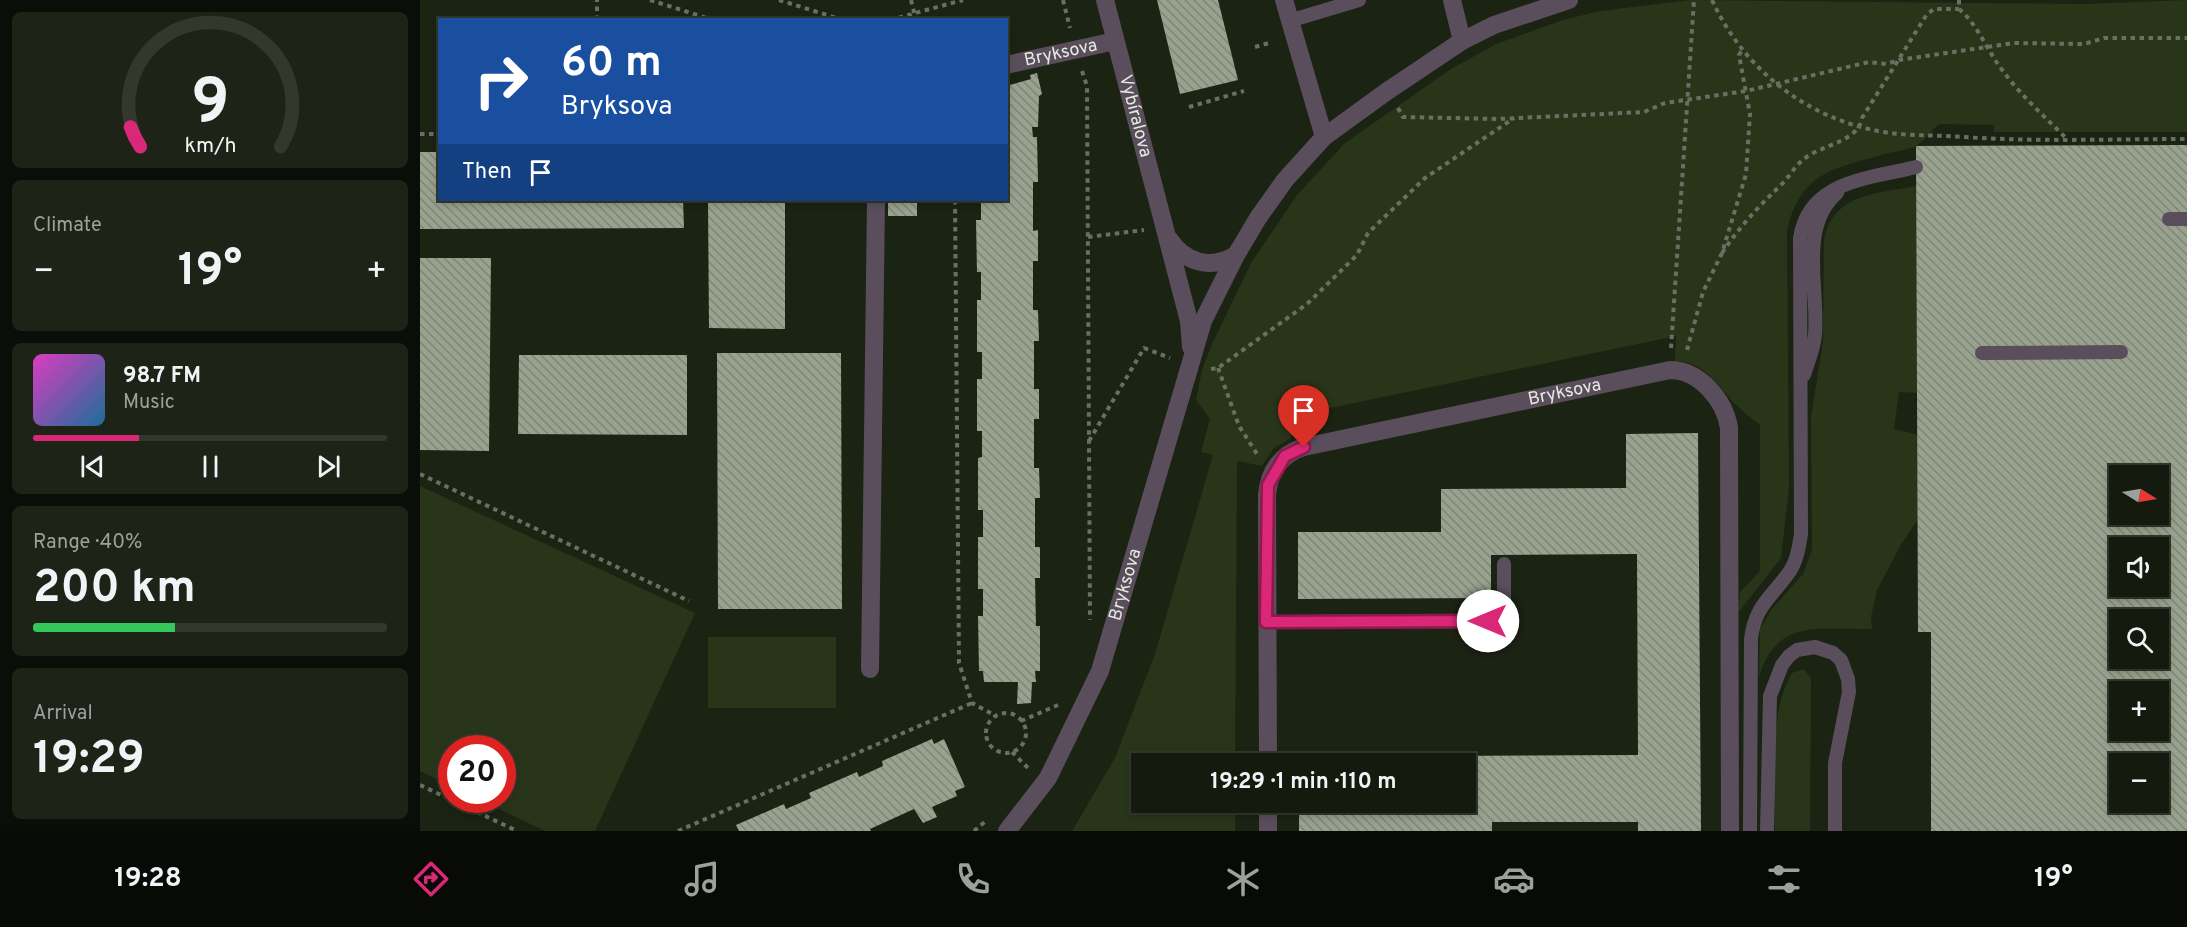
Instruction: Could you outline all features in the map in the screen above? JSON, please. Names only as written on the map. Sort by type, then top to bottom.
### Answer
[{"type":"street","name":"Vybíralova","points":[[1105,0],[1189,321],[1190,361]]},
{"type":"street","points":[[1284,0],[1324,137]]},
{"type":"street","points":[[1452,0],[1462,41]]},
{"type":"street","name":"Bryksova","points":[[1007,831],[1048,778],[1100,671],[1203,321],[1236,255],[1285,180],[1324,137],[1462,41],[1494,25],[1569,0]]},
{"type":"street","name":"Bryksova","points":[[1008,65],[1115,41]]},
{"type":"street","points":[[870,669],[876,201]]},
{"type":"street","points":[[1164,228],[1180,253],[1199,262],[1213,264],[1236,255]]},
{"type":"street","name":"Bryksova","points":[[1268,753],[1266,622],[1268,485],[1285,456],[1304,447],[1670,370]]},
{"type":"street","points":[[1670,370],[1694,376],[1716,396],[1728,419],[1730,831]]},
{"type":"street","points":[[1268,813],[1268,831]]},
{"type":"lane","points":[[1289,21],[1359,0]]},
{"type":"lane","points":[[1750,831],[1750,639],[1753,622],[1761,605],[1791,570],[1798,555],[1801,534],[1802,224],[1817,200],[1827,192],[1916,167]]},
{"type":"lane","points":[[2169,219],[2187,219]]},
{"type":"lane","points":[[1982,353],[2121,352]]},
{"type":"lane","points":[[1266,622],[1504,621],[1504,564]]},
{"type":"lane","points":[[1767,831],[1770,696],[1782,665],[1789,656],[1797,650],[1815,647],[1833,653],[1840,660],[1848,679],[1849,692],[1835,763],[1835,831]]},
{"type":"path","points":[[597,0],[597,18]]},
{"type":"path","points":[[650,0],[707,18]]},
{"type":"path","points":[[779,0],[837,18]]},
{"type":"path","points":[[911,0],[915,18]]},
{"type":"path","points":[[897,18],[963,0]]},
{"type":"path","points":[[1063,0],[1072,35]]},
{"type":"path","points":[[1670,370],[1694,0]]},
{"type":"path","points":[[1712,0],[1728,31],[1742,50],[1777,85],[1807,105],[1860,127],[1906,134],[1950,136],[2187,139]]},
{"type":"path","points":[[1959,0],[1959,9]]},
{"type":"path","points":[[1722,253],[1753,210],[1784,181],[1795,164],[1822,148],[1854,135],[1860,127],[1862,118],[1927,14],[1934,9],[1959,9],[1969,17],[1986,46],[2018,90],[2067,139]]},
{"type":"path","points":[[1396,105],[1403,117],[1514,118],[1644,112],[1665,103],[1777,85],[1869,62],[1886,64],[1986,46],[2041,42],[2084,44],[2104,38],[2187,38]]},
{"type":"path","points":[[1255,47],[1269,43]]},
{"type":"path","points":[[1687,356],[1703,292],[1722,253],[1746,174],[1750,136],[1746,91],[1738,55],[1742,50]]},
{"type":"path","points":[[1080,66],[1087,86],[1090,629]]},
{"type":"path","points":[[1189,107],[1244,91]]},
{"type":"path","points":[[1089,442],[1144,348],[1190,361],[1202,370],[1218,369],[1307,304],[1357,255],[1368,233],[1425,178],[1514,118]]},
{"type":"path","points":[[420,134],[438,134]]},
{"type":"path","points":[[955,201],[959,663],[972,703],[996,716]]},
{"type":"path","points":[[1088,237],[1164,228]]},
{"type":"path","points":[[1218,369],[1239,426],[1257,456]]},
{"type":"path","points":[[420,474],[689,601]]},
{"type":"path","points":[[1021,721],[1067,701]]},
{"type":"path","points":[[678,831],[972,703]]},
{"type":"path","points":[[1012,752],[1025,738],[1021,721],[1006,713],[996,716],[986,732],[989,744],[999,752],[1012,752],[1029,770]]},
{"type":"path","points":[[1022,778],[1035,762]]},
{"type":"path","points":[[420,785],[517,831]]},
{"type":"path","points":[[974,831],[993,812]]},
{"type":"green space","points":[[1691,0],[2085,4],[2187,0],[2187,132],[1994,132],[1994,125],[1939,124],[1916,146],[1837,168],[1812,183],[1794,210],[1787,230],[1789,487],[1781,558],[1738,613],[1740,592],[1760,571],[1760,425],[1737,406],[1709,375],[1694,365],[1675,361],[1676,336],[1292,416],[1291,438],[1274,448],[1262,466],[1237,461],[1235,753],[1131,753],[1131,813],[1235,813],[1235,831],[1072,831],[1115,758],[1155,654],[1213,455],[1201,452],[1210,419],[1196,400],[1202,370],[1251,263],[1297,195],[1345,143],[1451,69],[1496,44],[1563,20],[1600,11]]},
{"type":"green space","points":[[1916,186],[1918,393],[1899,392],[1894,429],[1918,435],[1918,519],[1902,543],[1877,590],[1871,617],[1872,629],[1818,629],[1789,636],[1777,644],[1767,658],[1759,677],[1760,629],[1772,609],[1803,574],[1812,549],[1811,417],[1823,342],[1824,240],[1829,225],[1847,204],[1872,194]]},
{"type":"green space","points":[[420,486],[695,613],[595,831],[545,831],[507,813],[516,813],[516,735],[438,735],[438,780],[420,771]]},
{"type":"green space","points":[[708,637],[836,637],[836,708],[708,708]]},
{"type":"green space","points":[[1804,669],[1811,679],[1810,831],[1775,831],[1774,772],[1779,708],[1784,689],[1792,673]]},
{"type":"building","points":[[1157,0],[1218,0],[1238,80],[1180,94]]},
{"type":"building","points":[[1037,73],[1042,94],[1039,96],[1038,127],[1032,127],[1033,137],[1037,137],[1038,182],[1033,182],[1033,231],[1038,230],[1038,261],[1033,261],[1033,310],[1038,310],[1039,341],[1034,341],[1034,389],[1039,389],[1039,419],[1034,419],[1034,468],[1039,468],[1040,498],[1035,498],[1035,547],[1040,547],[1040,578],[1035,578],[1036,626],[1040,626],[1040,671],[1035,671],[1036,682],[1032,682],[1031,703],[1017,704],[1018,682],[984,682],[983,671],[979,671],[978,616],[983,616],[983,589],[978,589],[978,537],[983,537],[983,510],[978,510],[978,458],[982,457],[982,431],[977,431],[977,379],[982,379],[982,352],[977,352],[977,300],[981,300],[981,272],[977,272],[976,220],[981,220],[981,201],[1008,201],[1008,85],[1031,79],[1030,75]]},
{"type":"building","points":[[2187,145],[2187,831],[1931,831],[1931,632],[1918,632],[1916,146]]},
{"type":"building","points":[[420,152],[438,152],[438,201],[683,201],[684,228],[420,229]]},
{"type":"building","points":[[708,201],[785,201],[785,329],[709,328]]},
{"type":"building","points":[[888,201],[917,201],[917,216],[888,216]]},
{"type":"building","points":[[420,258],[491,258],[489,451],[420,450]]},
{"type":"building","points":[[717,353],[841,353],[842,609],[718,609]]},
{"type":"building","points":[[519,355],[687,355],[687,435],[518,434]]},
{"type":"building","points":[[1698,433],[1701,831],[1638,831],[1638,822],[1492,822],[1492,831],[1299,831],[1299,813],[1476,813],[1476,756],[1638,755],[1637,554],[1491,555],[1491,598],[1298,599],[1298,532],[1441,532],[1441,489],[1626,488],[1626,434]]},
{"type":"building","points":[[932,739],[934,744],[944,739],[965,787],[955,791],[957,796],[932,807],[937,817],[923,823],[914,809],[870,829],[871,831],[739,831],[736,825],[784,804],[786,809],[811,798],[809,793],[857,772],[859,777],[883,766],[882,761]]},
{"type":"route","points":[[1304,447],[1294,450],[1278,463],[1268,485],[1266,495],[1266,622],[1488,621]]}]
